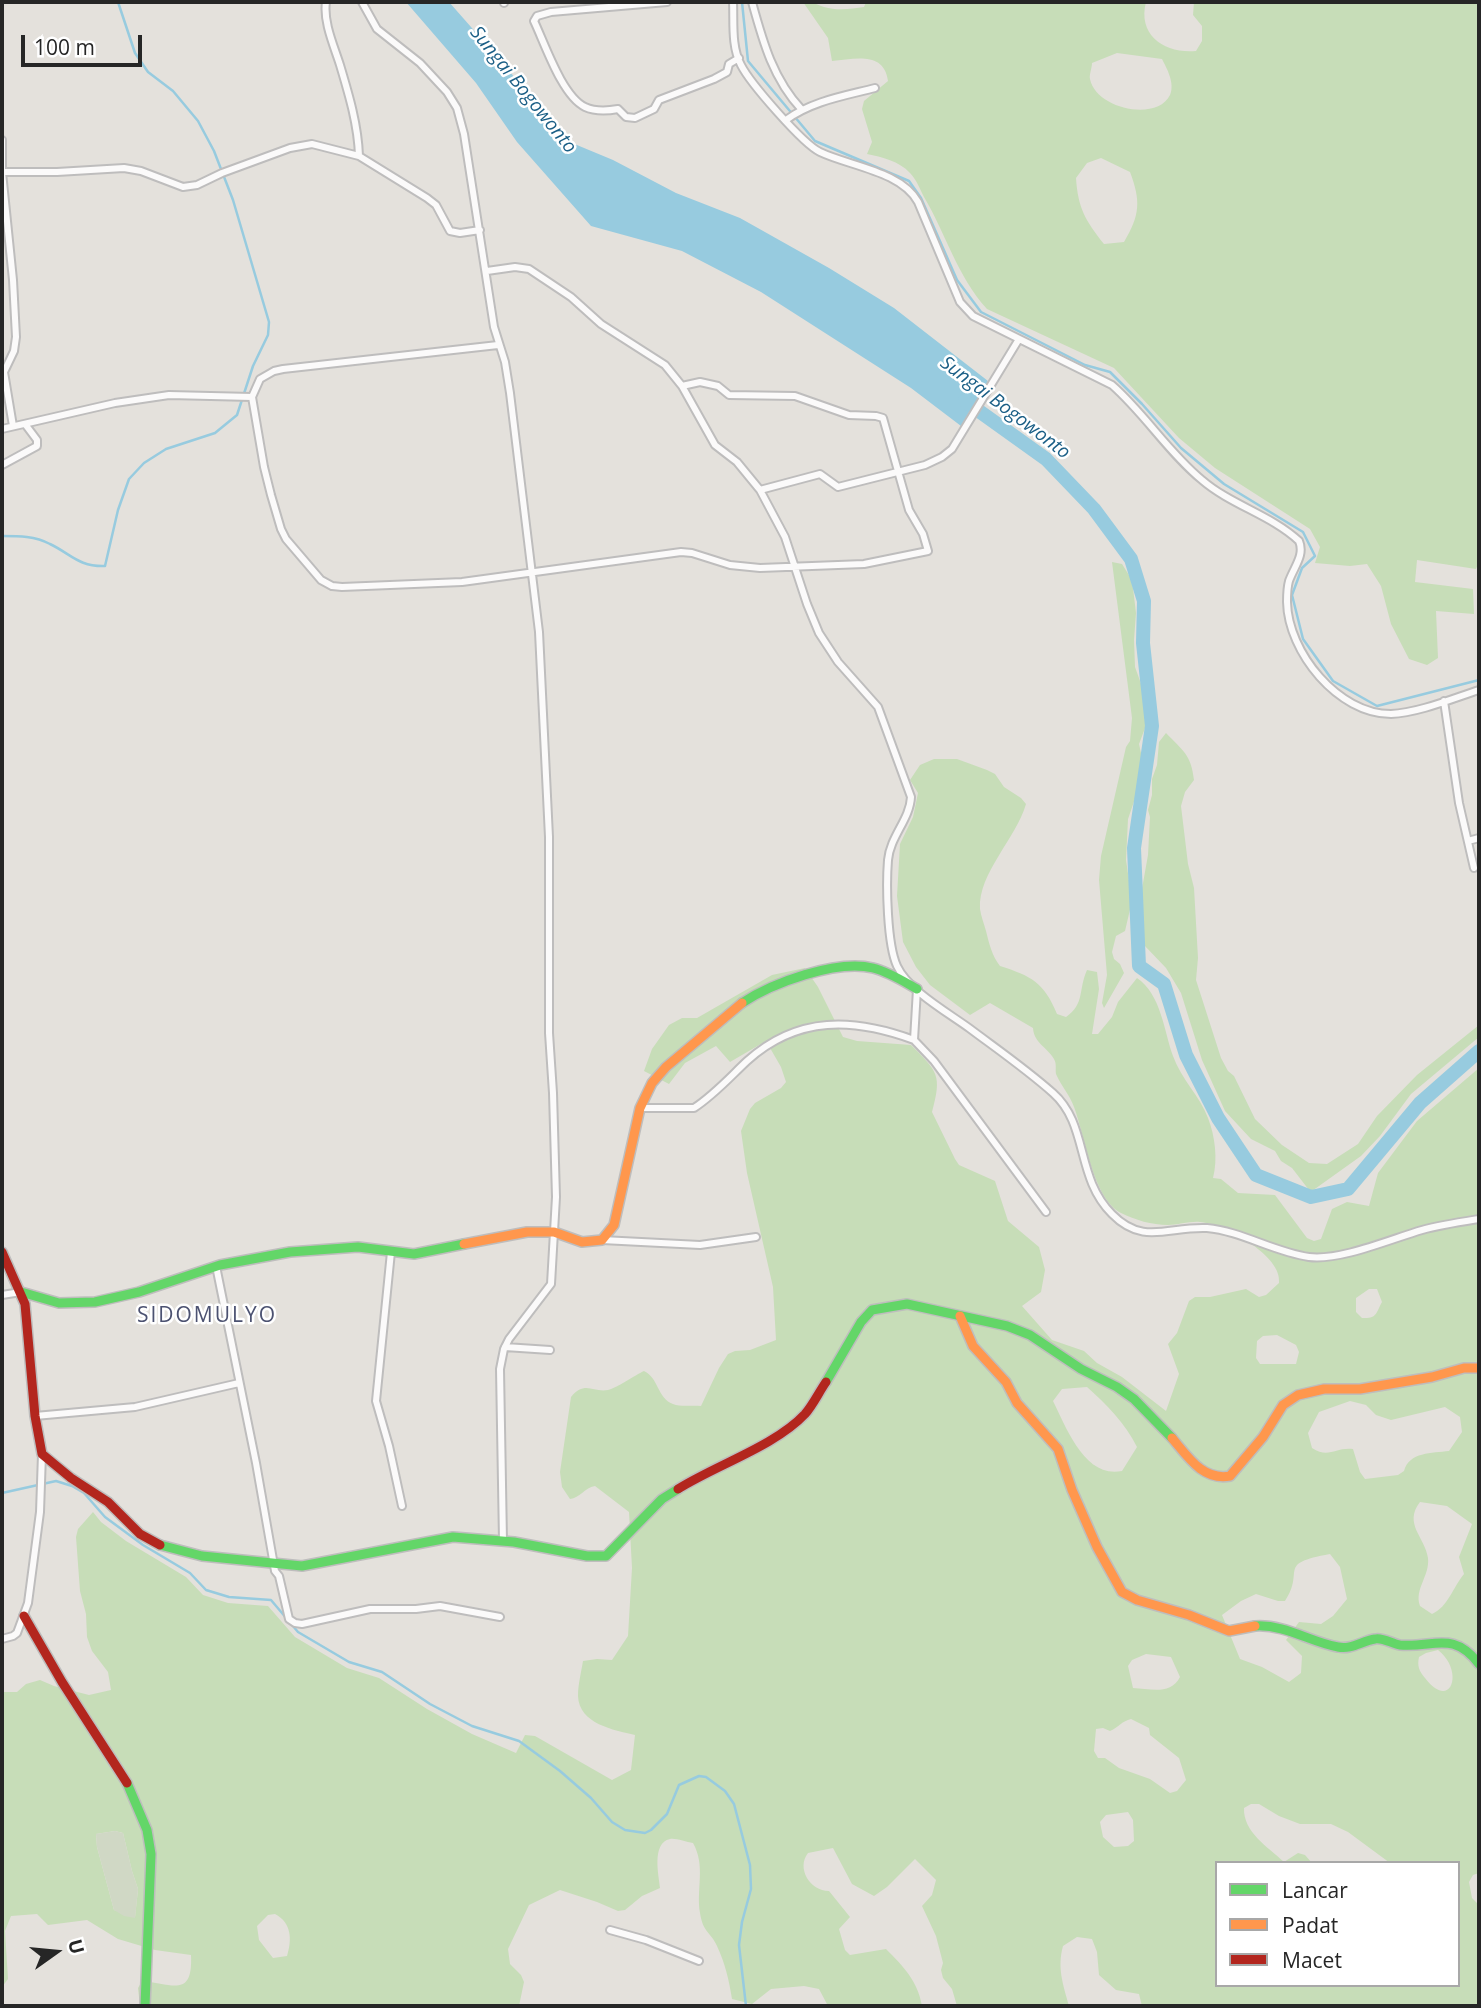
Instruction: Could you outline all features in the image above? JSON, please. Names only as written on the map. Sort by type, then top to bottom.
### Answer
[{"type":"street","points":[[326,2],[330,36],[352,111],[359,156]]},
{"type":"street","points":[[362,2],[377,29],[420,63],[454,102],[464,134],[498,345],[505,362],[510,393],[539,632],[549,837],[549,1033],[555,1159],[554,1232],[551,1284],[505,1348],[500,1369],[503,1541]]},
{"type":"street","points":[[667,2],[551,12],[537,16],[534,21],[572,97],[585,107],[601,111],[618,109],[626,117],[635,118],[654,109],[663,98],[714,79],[727,72],[729,64],[739,58]]},
{"type":"street","points":[[733,2],[734,41],[744,70],[807,144],[816,150],[874,171],[911,192],[918,202],[960,302],[980,320],[1112,385],[1178,458],[1205,483],[1299,541],[1301,555],[1287,589],[1289,619],[1296,639],[1312,666],[1333,691],[1356,704],[1391,714],[1479,690]]},
{"type":"street","points":[[752,2],[762,40],[773,67],[800,110]]},
{"type":"street","points":[[787,119],[800,110],[825,101],[875,88]]},
{"type":"street","points":[[2,140],[2,172],[16,337],[14,351],[4,372],[13,426]]},
{"type":"street","points":[[2,172],[124,168],[141,171],[183,187],[197,185],[290,148],[312,144],[359,156],[433,202],[450,231],[460,233],[480,230]]},
{"type":"street","points":[[487,271],[514,267],[529,269],[571,297],[601,324],[664,365],[682,386],[715,445],[737,462],[760,490],[778,521],[820,633],[838,662],[862,687],[884,718],[911,797],[911,809],[904,816],[888,859],[889,925],[892,952],[898,967],[917,993],[915,1040]]},
{"type":"street","points":[[760,490],[820,474],[838,487],[934,462],[952,449],[1019,339]]},
{"type":"street","points":[[498,345],[274,371],[260,379],[248,396],[281,529],[292,547],[321,580],[332,586],[342,587],[462,582],[681,552],[745,568],[864,564],[928,551],[923,534],[909,510],[885,421],[880,416],[849,415],[795,396],[731,395],[718,386],[700,382],[682,386]]},
{"type":"street","points":[[2,429],[116,403],[169,396],[248,396]]},
{"type":"street","points":[[2,465],[37,446],[37,440],[25,424]]},
{"type":"street","points":[[1444,701],[1459,803],[1474,868]]},
{"type":"street","points":[[1468,841],[1479,838]]},
{"type":"street","points":[[605,1239],[614,1225],[640,1108],[646,1093],[665,1066],[743,1002],[764,990],[818,973],[863,966],[881,971],[917,993],[1021,1066],[1061,1100],[1077,1130],[1093,1189],[1110,1212],[1131,1230],[1148,1233],[1210,1228],[1310,1257],[1367,1248],[1425,1229],[1479,1219]]},
{"type":"street","points":[[640,1108],[694,1108],[762,1049],[813,1027],[838,1023],[883,1029],[915,1040],[934,1061],[1046,1212]]},
{"type":"street","points":[[2,1294],[21,1292],[59,1303],[95,1302],[139,1292],[216,1266],[290,1252],[358,1247],[391,1252],[432,1252],[527,1232],[554,1232],[582,1242],[605,1239],[701,1245],[756,1237]]},
{"type":"street","points":[[2,1252],[25,1304],[35,1416],[42,1454],[41,1492],[29,1603],[13,1636],[2,1639]]},
{"type":"street","points":[[391,1252],[376,1401],[402,1506]]},
{"type":"street","points":[[216,1266],[256,1463],[273,1563],[279,1576],[289,1619],[299,1624],[370,1608],[416,1609],[440,1606],[500,1617]]},
{"type":"street","points":[[42,1454],[71,1478],[108,1502],[140,1534],[153,1543],[202,1556],[302,1566],[453,1537],[503,1541],[587,1556],[606,1556],[662,1499],[699,1476],[767,1443],[805,1414],[844,1355],[860,1322],[872,1310],[907,1304],[1007,1326],[1030,1335],[1081,1369],[1134,1399],[1192,1461],[1206,1473],[1218,1478],[1230,1476],[1236,1470],[1263,1437],[1283,1405],[1298,1395],[1324,1389],[1360,1389],[1432,1377],[1464,1368],[1479,1368]]},
{"type":"street","points":[[960,1316],[973,1346],[1006,1382],[1017,1403],[1058,1449],[1072,1490],[1097,1547],[1122,1592],[1137,1600],[1189,1615],[1229,1631],[1258,1625],[1293,1631],[1339,1648],[1356,1646],[1377,1638],[1400,1645],[1445,1642],[1469,1651],[1479,1664]]},
{"type":"street","points":[[505,1348],[550,1350]]},
{"type":"street","points":[[35,1416],[143,1406],[239,1383]]},
{"type":"street","points":[[24,1616],[63,1683],[106,1746],[131,1790],[149,1834],[151,1854],[145,2006]]},
{"type":"street","points":[[610,1930],[646,1940],[699,1961]]},
{"type":"green space","points":[[803,2],[849,9],[864,7],[866,2],[1146,2],[1146,24],[1156,40],[1174,49],[1196,51],[1202,41],[1202,26],[1193,15],[1194,2],[1479,2],[1479,562],[1476,569],[1417,560],[1415,582],[1473,589],[1474,614],[1436,611],[1438,658],[1427,665],[1409,659],[1391,624],[1381,586],[1367,564],[1350,566],[1315,563],[1320,547],[1310,529],[1215,468],[1179,438],[1114,368],[987,309],[960,269],[912,175],[896,163],[867,154],[872,142],[862,109],[864,101],[888,81],[885,71],[875,61],[867,59],[832,61],[828,38]],"holes":[[[1117,53],[1162,59],[1172,86],[1170,95],[1163,103],[1141,110],[1127,108],[1103,98],[1090,77],[1092,63]],[[1101,158],[1130,172],[1134,182],[1136,216],[1124,242],[1104,244],[1087,220],[1081,206],[1076,178],[1087,163]]]},
{"type":"green space","points":[[1112,562],[1122,564],[1132,580],[1136,613],[1135,667],[1144,692],[1147,723],[1139,744],[1143,762],[1138,790],[1128,819],[1126,860],[1132,901],[1125,931],[1116,936],[1112,952],[1124,973],[1104,1008],[1102,1003],[1107,975],[1099,880],[1101,856],[1126,747],[1130,741],[1132,718]]},
{"type":"green space","points":[[1166,733],[1182,749],[1193,771],[1194,780],[1185,792],[1181,806],[1188,864],[1194,888],[1198,958],[1196,980],[1221,1058],[1234,1076],[1255,1119],[1282,1145],[1309,1163],[1327,1164],[1358,1144],[1377,1116],[1417,1075],[1479,1025],[1479,1037],[1411,1094],[1380,1136],[1361,1156],[1312,1191],[1292,1168],[1281,1161],[1275,1151],[1251,1139],[1225,1111],[1202,1060],[1181,993],[1166,968],[1144,945],[1140,900],[1148,855],[1148,810],[1159,742]]},
{"type":"green space","points":[[934,759],[957,759],[995,774],[1004,787],[1021,798],[1026,804],[1021,817],[991,869],[981,896],[982,917],[991,949],[1000,966],[1035,982],[1047,994],[1057,1014],[1066,1017],[1079,1002],[1087,970],[1097,972],[1099,989],[1092,1034],[1098,1034],[1112,1017],[1118,1002],[1137,978],[1145,985],[1157,1003],[1176,1064],[1208,1118],[1215,1148],[1213,1178],[1221,1179],[1238,1193],[1275,1195],[1307,1238],[1314,1241],[1321,1239],[1332,1209],[1347,1202],[1369,1206],[1378,1173],[1417,1121],[1479,1068],[1479,1873],[1473,1875],[1469,1882],[1472,1898],[1479,1905],[1479,2006],[1142,2006],[1139,1994],[1116,1990],[1099,1975],[1097,1952],[1092,1939],[1077,1937],[1063,1946],[1061,1954],[1062,1976],[1069,2006],[957,2006],[952,1989],[943,1978],[943,1963],[936,1936],[922,1906],[932,1895],[936,1880],[915,1859],[874,1896],[852,1884],[833,1848],[808,1853],[804,1872],[816,1887],[829,1891],[850,1917],[839,1929],[845,1950],[850,1955],[886,1949],[913,1981],[922,2006],[828,2006],[819,1989],[804,1986],[771,1989],[752,2004],[732,1999],[720,1952],[703,1925],[699,1904],[699,1860],[693,1843],[672,1839],[664,1842],[658,1853],[660,1888],[642,1896],[625,1910],[618,1911],[560,1890],[529,1905],[508,1949],[510,1964],[524,1982],[519,2006],[140,2006],[138,1988],[142,1981],[172,1985],[185,1983],[191,1969],[191,1955],[155,1950],[118,1939],[87,1920],[48,1925],[37,1914],[11,1916],[5,1931],[8,1979],[2,1987],[2,1692],[17,1692],[26,1684],[40,1680],[89,1695],[111,1690],[108,1672],[92,1651],[87,1637],[86,1614],[80,1591],[76,1537],[78,1529],[93,1512],[101,1522],[126,1541],[186,1577],[203,1595],[228,1603],[268,1606],[295,1637],[347,1668],[379,1678],[472,1734],[516,1753],[525,1735],[535,1736],[612,1780],[631,1770],[635,1735],[608,1728],[591,1719],[580,1706],[578,1696],[583,1661],[612,1660],[628,1636],[632,1568],[629,1512],[595,1486],[570,1499],[562,1487],[560,1472],[571,1397],[585,1388],[612,1389],[644,1371],[653,1378],[668,1401],[679,1405],[701,1406],[728,1354],[750,1350],[776,1340],[773,1287],[747,1173],[741,1131],[755,1103],[781,1088],[786,1082],[781,1067],[766,1041],[730,1062],[716,1046],[685,1063],[669,1084],[644,1071],[652,1049],[669,1025],[682,1018],[697,1018],[772,975],[805,968],[818,987],[843,1037],[857,1041],[911,1045],[935,1075],[937,1090],[932,1112],[955,1159],[959,1165],[995,1181],[1008,1221],[1039,1247],[1045,1270],[1041,1292],[1022,1306],[1052,1340],[1084,1351],[1166,1411],[1179,1374],[1168,1344],[1177,1333],[1189,1301],[1195,1297],[1210,1297],[1246,1289],[1259,1297],[1266,1295],[1279,1283],[1278,1273],[1272,1262],[1237,1235],[1200,1222],[1168,1225],[1150,1223],[1126,1216],[1111,1206],[1103,1195],[1091,1166],[1074,1107],[1056,1074],[1055,1061],[1038,1041],[1033,1028],[990,1003],[970,1015],[930,985],[916,967],[903,942],[897,896],[900,844],[913,817],[918,793],[910,780],[920,765]],"holes":[[[1369,1289],[1377,1289],[1382,1302],[1377,1312],[1371,1317],[1362,1318],[1356,1312],[1356,1298]],[[1277,1335],[1296,1345],[1299,1352],[1296,1364],[1260,1364],[1256,1358],[1257,1341],[1263,1336]],[[1087,1387],[1108,1408],[1137,1447],[1122,1471],[1097,1467],[1087,1459],[1078,1449],[1053,1401],[1062,1389]],[[1350,1401],[1366,1405],[1376,1415],[1391,1420],[1445,1407],[1460,1417],[1462,1432],[1449,1451],[1416,1457],[1398,1475],[1365,1479],[1353,1449],[1323,1453],[1312,1448],[1308,1433],[1319,1412]],[[1420,1502],[1447,1506],[1472,1524],[1459,1557],[1464,1574],[1446,1602],[1432,1614],[1420,1606],[1419,1594],[1427,1571],[1428,1558],[1416,1530],[1414,1517]],[[1330,1554],[1340,1567],[1347,1599],[1333,1616],[1321,1624],[1299,1622],[1286,1640],[1302,1656],[1301,1673],[1289,1682],[1262,1667],[1240,1659],[1222,1615],[1256,1594],[1285,1601],[1291,1590],[1297,1565]],[[1438,1650],[1446,1659],[1453,1677],[1448,1690],[1442,1691],[1434,1687],[1421,1673],[1418,1666],[1419,1657]],[[1146,1654],[1171,1657],[1180,1677],[1166,1689],[1133,1688],[1128,1666],[1132,1660]],[[1131,1719],[1149,1728],[1150,1735],[1179,1758],[1186,1780],[1177,1791],[1170,1793],[1150,1779],[1119,1768],[1105,1758],[1098,1758],[1094,1751],[1096,1729],[1110,1731]],[[1128,1812],[1133,1820],[1134,1841],[1128,1846],[1114,1847],[1103,1837],[1100,1822],[1106,1815]],[[115,1831],[123,1833],[138,1889],[135,1917],[114,1910],[96,1834]],[[275,1914],[288,1927],[290,1944],[287,1956],[273,1958],[259,1940],[257,1926],[268,1915]]]},
{"type":"green space","points":[[115,1831],[123,1833],[138,1889],[135,1918],[114,1910],[97,1847],[96,1834]]},
{"type":"green space","points":[[1298,1853],[1305,1855],[1310,1861],[1286,1861]]},
{"type":"water","points":[[406,2],[449,2],[508,69],[560,138],[613,160],[676,193],[740,218],[894,308],[988,381],[961,426],[911,388],[761,292],[682,251],[591,226],[517,142],[476,83]]},
{"type":"waterway","points":[[2,536],[39,539],[82,562],[105,566],[118,510],[129,479],[144,463],[166,449],[215,433],[237,415],[253,366],[268,335],[269,322],[233,200],[214,151],[198,121],[173,91],[148,72],[135,53],[118,2]]},
{"type":"waterway","points":[[742,2],[748,61],[815,141],[909,181],[921,198],[957,280],[981,312],[1085,365],[1110,372],[1181,448],[1224,484],[1303,532],[1315,556],[1302,568],[1292,595],[1303,639],[1333,681],[1377,706],[1479,680]]},
{"type":"waterway","name":"Sungai Bogowonto","points":[[965,401],[1046,459],[1094,509],[1131,559],[1144,601],[1143,643],[1152,726],[1134,848],[1139,966],[1164,984],[1186,1055],[1218,1118],[1256,1175],[1311,1197],[1348,1189],[1420,1103],[1479,1051]]},
{"type":"waterway","points":[[2,1493],[56,1481],[72,1486],[84,1493],[105,1517],[143,1545],[190,1573],[206,1590],[229,1597],[271,1600],[298,1632],[349,1662],[382,1672],[430,1704],[472,1726],[519,1741],[560,1771],[591,1798],[612,1822],[625,1830],[645,1833],[651,1830],[667,1814],[679,1785],[699,1776],[706,1777],[725,1791],[734,1804],[750,1865],[751,1889],[739,1945],[746,2006]]},
{"type":"traffic: fast","points":[[742,1003],[787,981],[842,967],[873,968],[917,989]]},
{"type":"traffic: fast","points":[[21,1292],[59,1303],[95,1302],[139,1292],[220,1265],[290,1252],[358,1247],[414,1254],[464,1244]]},
{"type":"traffic: fast","points":[[826,1382],[861,1322],[872,1310],[907,1304],[1007,1326],[1030,1335],[1081,1369],[1134,1399],[1172,1438]]},
{"type":"traffic: fast","points":[[160,1545],[202,1556],[302,1566],[453,1537],[514,1542],[587,1556],[606,1556],[662,1499],[678,1489]]},
{"type":"traffic: fast","points":[[1255,1626],[1287,1630],[1343,1648],[1378,1639],[1400,1645],[1452,1644],[1470,1654],[1479,1664]]},
{"type":"traffic: fast","points":[[127,1783],[147,1830],[151,1854],[145,2006]]},
{"type":"traffic: slow","points":[[464,1244],[527,1232],[554,1232],[582,1242],[602,1240],[614,1225],[640,1108],[652,1083],[666,1067],[742,1003]]},
{"type":"traffic: slow","points":[[960,1316],[973,1346],[1006,1382],[1017,1403],[1058,1449],[1072,1490],[1097,1547],[1122,1592],[1137,1600],[1189,1615],[1229,1631],[1255,1626]]},
{"type":"traffic: slow","points":[[1172,1438],[1190,1460],[1204,1471],[1220,1477],[1230,1476],[1263,1437],[1283,1405],[1298,1395],[1324,1389],[1360,1389],[1432,1377],[1464,1368],[1479,1368]]},
{"type":"traffic: jam","points":[[2,1252],[25,1304],[35,1416],[42,1454],[71,1478],[108,1502],[140,1534],[160,1545]]},
{"type":"traffic: jam","points":[[678,1489],[778,1436],[808,1410],[826,1382]]},
{"type":"traffic: jam","points":[[24,1616],[62,1682],[127,1783]]},
{"type":"district","name":"SIDOMULYO","points":[[207,1316]]}]
